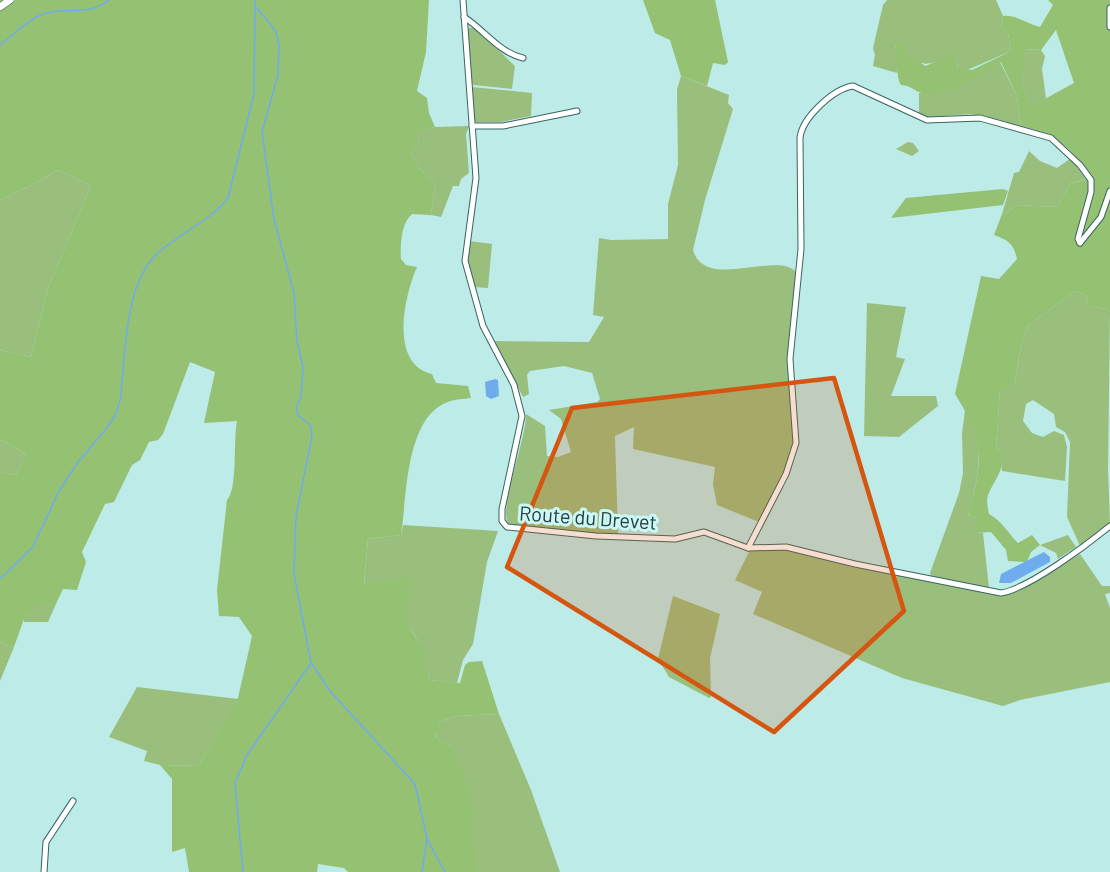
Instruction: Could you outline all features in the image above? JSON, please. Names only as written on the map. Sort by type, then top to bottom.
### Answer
[{"type":"street","points":[[0,7],[10,0]]},
{"type":"street","name":"Route du Drevet","points":[[463,0],[477,186],[466,243],[467,269],[483,326],[514,384],[522,416],[502,509],[504,524],[515,529],[675,539],[704,532],[748,548],[786,547],[855,564],[1001,593],[1016,588],[1080,550],[1110,526]]},
{"type":"street","points":[[1110,8],[1110,27]]},
{"type":"street","points":[[464,17],[488,35],[505,52],[523,58]]},
{"type":"street","points":[[748,548],[783,482],[796,443],[790,359],[801,249],[800,138],[804,123],[815,110],[842,89],[853,86],[927,120],[980,118],[1051,138],[1080,165],[1091,180],[1091,192],[1078,239],[1080,243],[1101,217],[1110,191]]},
{"type":"street","points":[[472,126],[503,126],[577,111]]},
{"type":"street","points":[[44,872],[46,842],[73,801]]},
{"type":"highlighted area","points":[[834,378],[904,611],[774,732],[507,567],[572,408]]},
{"type":"green space","points":[[0,0],[429,0],[426,52],[417,91],[427,98],[429,113],[435,127],[417,132],[419,142],[411,153],[420,169],[435,183],[431,215],[412,214],[408,218],[402,235],[401,259],[406,265],[417,267],[405,311],[405,343],[410,357],[418,368],[432,374],[436,383],[468,386],[471,398],[448,402],[434,411],[423,424],[411,460],[401,535],[368,539],[364,584],[412,577],[404,618],[424,651],[430,680],[460,683],[465,665],[469,662],[482,661],[499,714],[458,716],[438,722],[441,732],[436,733],[437,739],[453,748],[471,793],[477,872],[348,872],[344,868],[318,864],[317,872],[189,872],[185,848],[172,852],[172,779],[160,765],[199,766],[238,698],[252,636],[239,617],[219,616],[217,590],[227,500],[233,486],[237,421],[204,423],[215,372],[190,362],[163,434],[158,440],[149,442],[140,460],[132,465],[114,502],[105,504],[82,552],[86,562],[77,590],[63,589],[55,606],[38,605],[35,611],[25,616],[14,647],[4,645],[0,641],[0,472],[16,475],[26,454],[0,439],[0,350],[31,357],[48,288],[91,186],[58,170],[0,200]]},
{"type":"green space","points":[[643,0],[715,0],[728,62],[725,65],[713,63],[707,86],[681,76],[670,40],[655,33]]},
{"type":"green space","points":[[887,0],[996,0],[1003,16],[1001,27],[1008,33],[1011,51],[965,71],[958,68],[955,54],[923,64],[895,46],[899,59],[897,73],[873,66],[875,55],[873,48],[883,5]]},
{"type":"green space","points":[[1048,0],[1110,0],[1110,312],[1107,309],[1088,306],[1086,296],[1076,291],[1028,325],[1020,350],[1015,383],[1000,391],[996,447],[1002,459],[1002,465],[988,495],[989,514],[1018,543],[1032,535],[1040,545],[1031,552],[1027,562],[1008,561],[1006,550],[991,532],[975,533],[977,518],[968,515],[977,481],[978,453],[972,426],[955,394],[981,276],[999,279],[1017,259],[1010,243],[994,235],[1002,214],[1007,213],[1015,205],[1057,207],[1070,184],[1090,178],[1070,150],[1043,133],[1021,126],[1017,96],[1001,62],[973,79],[943,92],[922,93],[901,85],[895,45],[902,43],[913,59],[926,66],[952,53],[955,54],[958,68],[972,70],[1011,51],[1008,33],[1001,27],[1003,16],[1040,27],[1053,5]],"holes":[[[1056,30],[1074,83],[1030,107],[1022,82],[1025,49],[1041,50]]]},
{"type":"green space","points":[[467,28],[476,28],[515,66],[512,89],[472,83]]},
{"type":"green space","points":[[1024,49],[1041,50],[1045,56],[1042,69],[1046,98],[1030,108],[1022,82]]},
{"type":"green space","points":[[1000,62],[1017,96],[1021,126],[971,114],[928,117],[919,113],[919,93],[951,87]]},
{"type":"green space","points":[[681,76],[729,95],[728,103],[733,109],[705,200],[693,250],[700,262],[712,268],[726,270],[774,265],[787,266],[796,272],[788,365],[794,439],[789,463],[759,522],[717,505],[713,484],[715,467],[633,449],[634,427],[615,436],[618,535],[513,526],[508,523],[507,503],[526,414],[545,426],[547,456],[558,457],[571,452],[561,419],[549,410],[597,402],[600,399],[592,373],[564,366],[530,371],[527,375],[529,394],[523,397],[494,341],[589,342],[604,317],[593,315],[599,238],[611,240],[668,239],[668,204],[678,165],[677,90]]},
{"type":"green space","points":[[472,87],[532,93],[531,116],[501,122],[474,122]]},
{"type":"green space","points":[[469,126],[466,134],[469,173],[461,179],[459,186],[453,186],[441,217],[431,215],[435,183],[420,169],[411,153],[419,142],[416,132],[435,127]]},
{"type":"green space","points":[[908,142],[913,143],[919,151],[912,156],[896,149]]},
{"type":"green space","points":[[1029,151],[1040,161],[1057,168],[1071,158],[1086,179],[1070,184],[1057,207],[1015,205],[1007,213],[1002,214],[1014,173],[1019,172]]},
{"type":"green space","points":[[58,170],[91,186],[48,288],[31,357],[0,350],[0,200]]},
{"type":"green space","points":[[1003,189],[1008,191],[1003,205],[891,218],[906,198]]},
{"type":"green space","points":[[469,241],[492,244],[488,288],[474,287],[468,261]]},
{"type":"green space","points":[[1076,291],[1086,296],[1088,306],[1107,309],[1110,312],[1108,470],[1110,523],[1080,546],[1067,517],[1070,442],[1065,432],[1056,427],[1054,414],[1033,400],[1026,404],[1023,421],[1032,433],[1043,437],[1054,431],[1064,435],[1067,447],[1065,481],[1002,471],[999,451],[996,447],[1000,390],[1015,383],[1020,350],[1028,325]]},
{"type":"green space","points":[[867,303],[906,307],[896,357],[905,359],[891,396],[936,396],[938,406],[899,437],[864,436]]},
{"type":"green space","points":[[965,410],[972,423],[978,449],[977,475],[968,515],[977,518],[975,533],[983,533],[989,588],[931,576],[930,573],[959,493],[963,473],[962,434]]},
{"type":"green space","points":[[0,439],[26,454],[16,475],[0,472]]},
{"type":"green space","points":[[403,525],[498,531],[487,562],[473,644],[463,660],[457,683],[430,680],[421,648],[408,625],[364,585],[368,539],[401,535]]},
{"type":"green space","points":[[1068,535],[1076,547],[1058,559],[1056,553],[1040,545]]},
{"type":"green space","points":[[780,549],[853,567],[1000,595],[1011,594],[1080,554],[1102,586],[1110,586],[1110,593],[1105,594],[1110,608],[1110,682],[1020,700],[1003,706],[902,678],[753,614],[762,592],[735,580],[750,550]]},
{"type":"green space","points":[[673,596],[720,614],[710,658],[711,697],[709,698],[669,677],[658,659]]},
{"type":"green space","points":[[37,604],[55,606],[48,622],[24,622],[24,616],[35,611]]},
{"type":"green space","points":[[0,641],[4,645],[14,647],[0,681]]},
{"type":"green space","points":[[137,687],[238,699],[199,766],[160,765],[144,761],[147,751],[109,737]]},
{"type":"green space","points":[[499,714],[531,790],[560,872],[477,872],[453,748],[437,739],[436,732],[440,732],[438,722],[458,716]]},
{"type":"water","points":[[498,380],[499,396],[491,399],[486,396],[485,382]]},
{"type":"water","points":[[1044,552],[1050,557],[1050,562],[1011,583],[999,583],[1001,574]]},
{"type":"waterway","points":[[0,45],[30,21],[43,14],[95,8],[109,0]]},
{"type":"waterway","points":[[243,872],[235,783],[247,755],[311,663],[294,574],[296,516],[312,436],[311,426],[298,415],[296,407],[301,397],[303,367],[297,341],[294,293],[274,219],[262,132],[278,75],[279,45],[276,31],[255,6],[255,0]]},
{"type":"waterway","points":[[0,579],[33,547],[59,491],[78,462],[115,416],[120,401],[125,342],[132,301],[147,265],[159,252],[213,213],[228,198],[254,94],[255,8]]},
{"type":"waterway","points":[[312,664],[330,691],[415,784],[427,838],[422,872]]},
{"type":"waterway","points":[[427,839],[445,872]]}]
